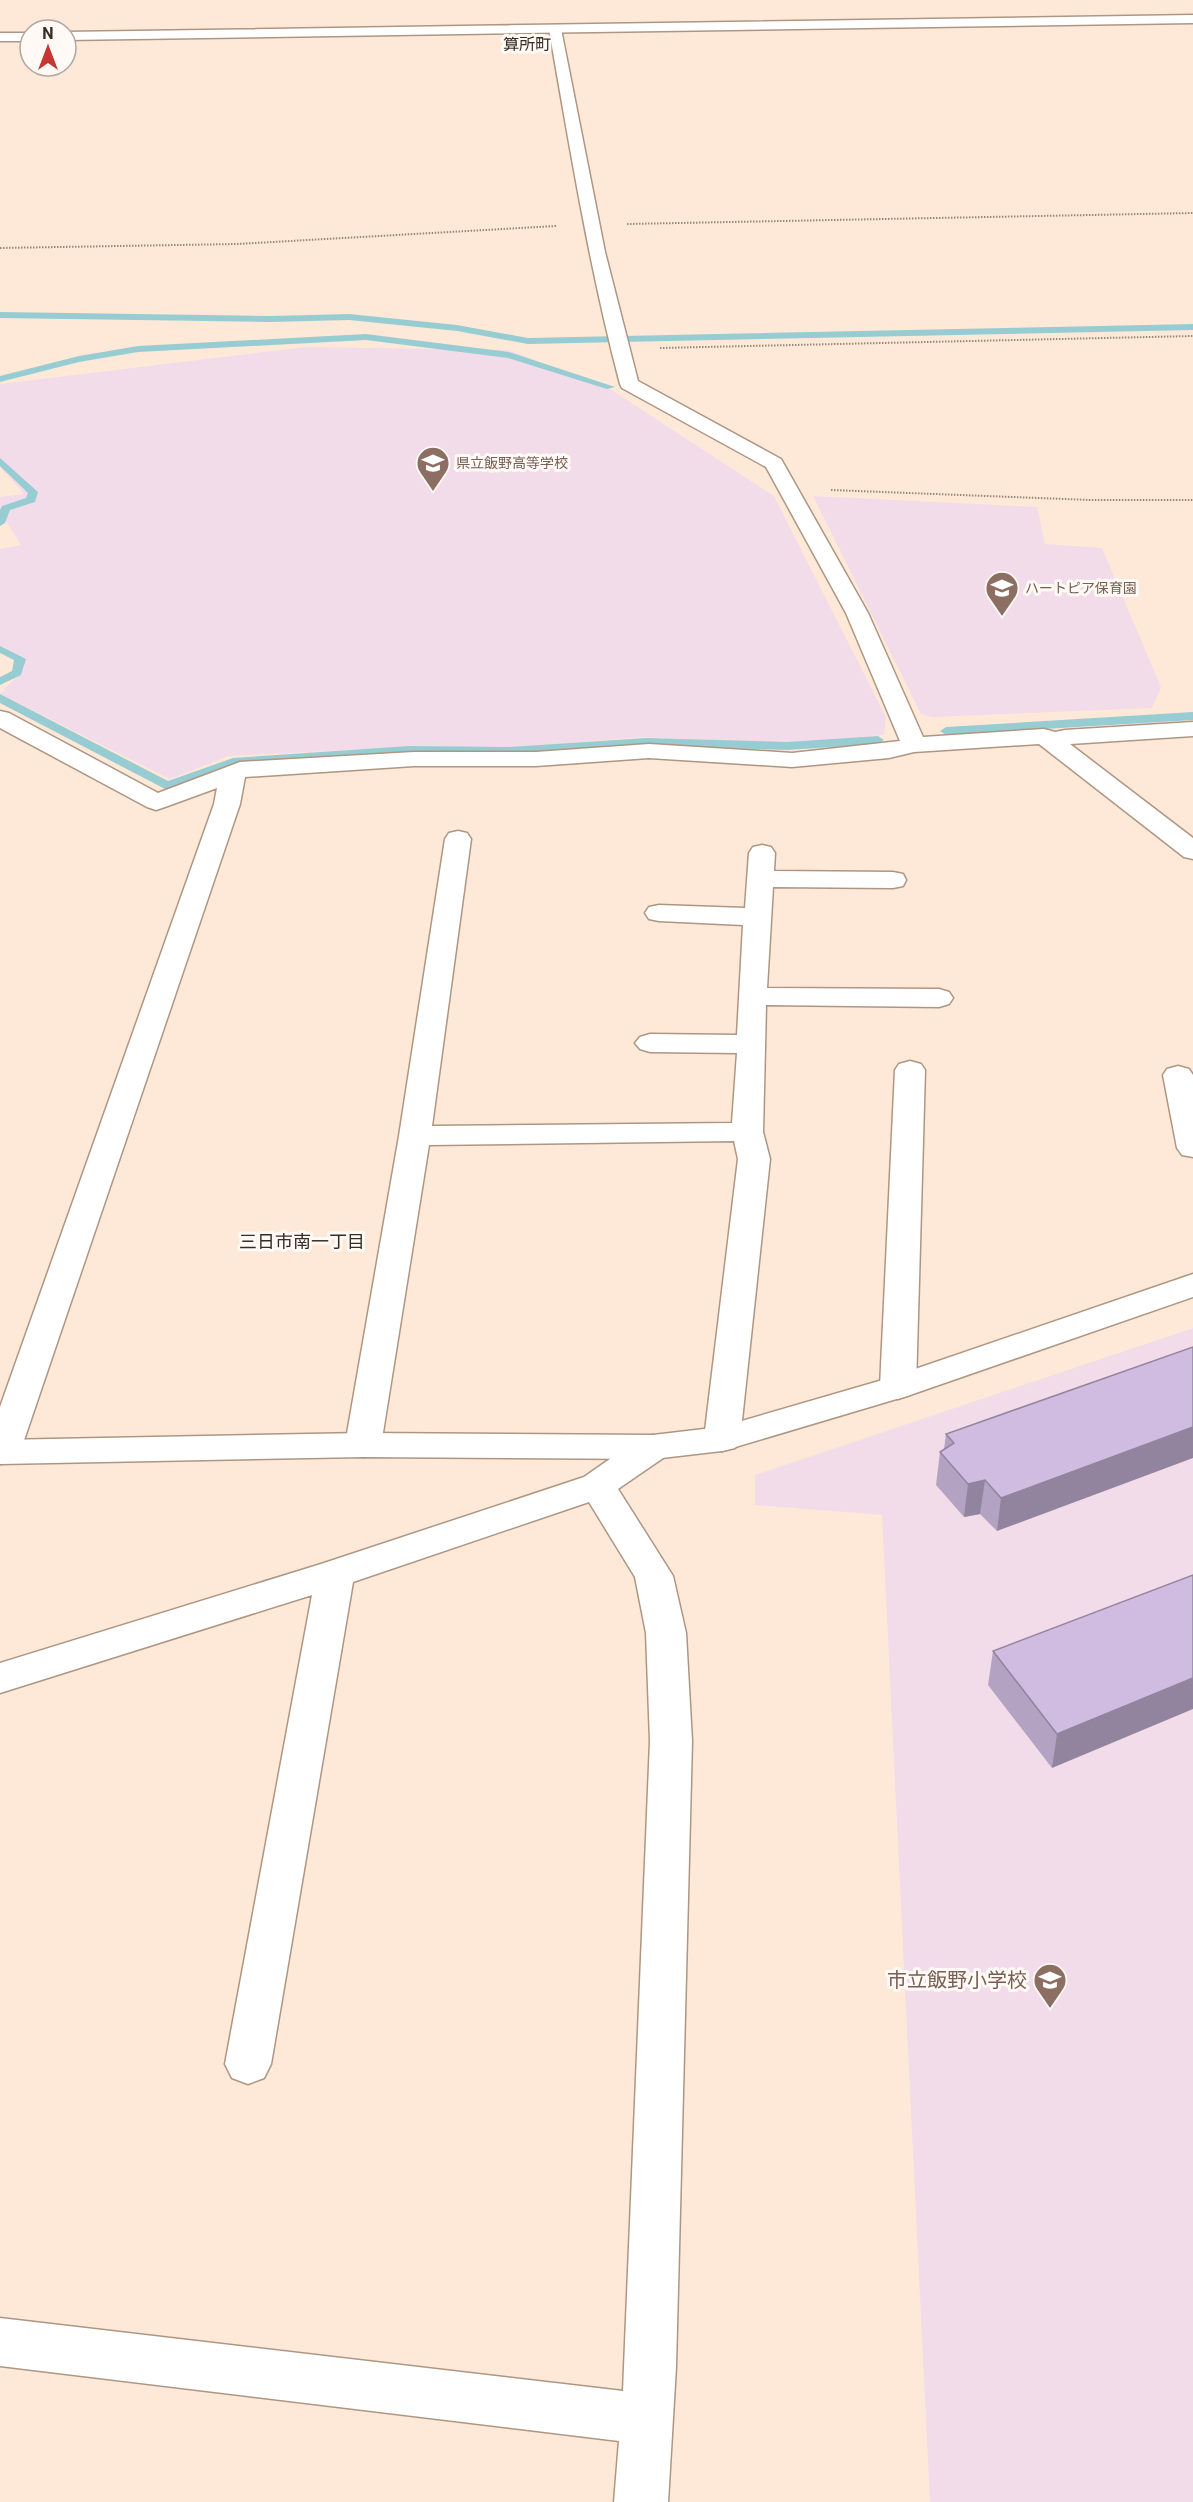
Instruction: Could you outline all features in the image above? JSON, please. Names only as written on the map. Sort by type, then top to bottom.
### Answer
[{"type":"street","points":[[78,36],[1193,19]]},
{"type":"street","points":[[555,29],[618,342],[629,384],[774,463],[857,614],[914,745]]},
{"type":"street","points":[[0,38],[18,37]]},
{"type":"street","points":[[0,718],[156,802],[240,770],[414,759],[536,759],[649,751],[792,760],[889,752],[914,745],[1044,736],[1193,851]]},
{"type":"street","points":[[1050,741],[1065,737],[1193,729]]},
{"type":"street","points":[[233,773],[223,815],[1,1452],[363,1444],[653,1447],[722,1439],[898,1387],[1193,1285]]},
{"type":"street","points":[[363,1444],[415,1136],[458,839]]},
{"type":"street","points":[[722,1439],[754,1159],[747,1132],[752,1044],[751,1017],[761,866],[893,880]]},
{"type":"street","points":[[659,913],[758,917]]},
{"type":"street","points":[[754,996],[939,998]]},
{"type":"street","points":[[650,1042],[752,1044]]},
{"type":"street","points":[[898,1387],[910,1070]]},
{"type":"street","points":[[1178,1075],[1193,1148]]},
{"type":"street","points":[[415,1136],[747,1132]]},
{"type":"street","points":[[0,1678],[335,1574],[597,1486],[653,1447]]},
{"type":"street","points":[[597,1486],[654,1576],[666,1633],[671,1741],[641,2502]]},
{"type":"street","points":[[248,2064],[335,1574]]},
{"type":"street","points":[[0,2342],[646,2420]]},
{"type":"path","points":[[618,342],[1193,336]]},
{"type":"path","points":[[788,488],[1090,500],[1193,500]]},
{"type":"shaded area","points":[[306,347],[508,350],[610,389],[774,496],[886,717],[884,735],[789,743],[641,737],[514,748],[406,747],[229,756],[170,779],[0,694],[25,667],[0,652],[0,549],[21,545],[0,511],[0,497],[24,494],[0,467],[0,384]]},
{"type":"shaded area","name":"ハートピア保育園","points":[[813,496],[1037,507],[1045,544],[1102,548],[1161,687],[1152,708],[932,717],[921,714]]},
{"type":"shaded area","name":"市立飯野小学校","points":[[1193,1328],[1193,2502],[930,2502],[882,1515],[755,1505],[755,1475]]},
{"type":"building","points":[[1193,1347],[1193,1427],[1001,1498],[985,1480],[968,1484],[940,1452],[954,1443],[946,1434]]},
{"type":"building","points":[[1193,1575],[1193,1678],[1057,1734],[993,1651]]},
{"type":"waterway","points":[[0,315],[271,319],[349,317],[457,328],[528,341],[1193,327]]},
{"type":"waterway","points":[[0,379],[79,359],[138,349],[366,337],[509,355],[610,387]]},
{"type":"waterway","points":[[0,461],[33,492],[31,500],[6,508],[0,523]]},
{"type":"waterway","points":[[0,649],[20,659],[17,673],[0,681]]},
{"type":"waterway","points":[[0,698],[167,786],[233,762],[409,750],[510,751],[646,742],[787,746],[878,740]]},
{"type":"waterway","points":[[946,731],[1193,716]]},
{"type":"place","name":"県立飯野高等学校","points":[[433,492]]},
{"type":"place","name":"ハートピア保育園","points":[[1002,617]]},
{"type":"place","name":"市立飯野小学校","points":[[1050,2009]]},
{"type":"district","name":"算所町","points":[[527,44]]},
{"type":"district","name":"三日市南一丁目","points":[[302,1241]]}]
